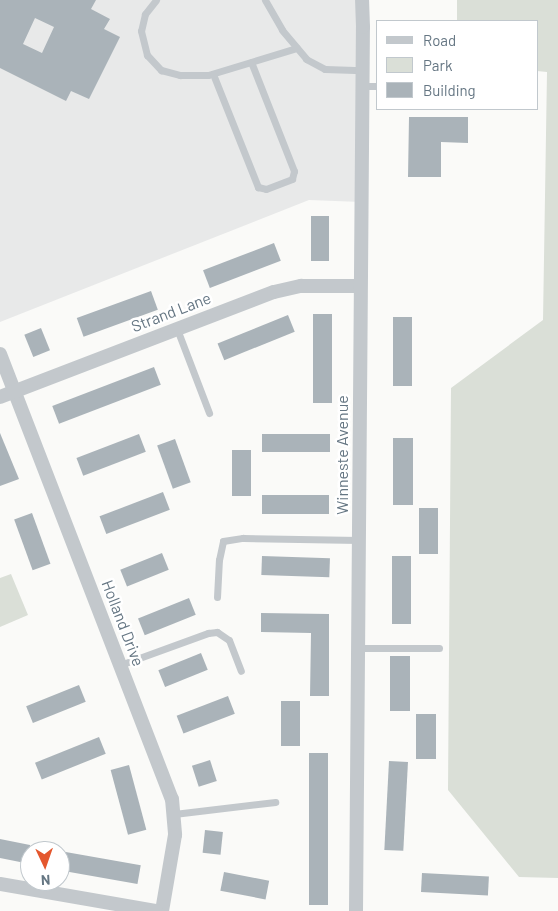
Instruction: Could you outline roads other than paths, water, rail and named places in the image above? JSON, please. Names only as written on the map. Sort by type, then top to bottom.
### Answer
[{"type":"street","name":"Winneste Avenue","points":[[356,911],[362,0]]},
{"type":"street","name":"Strand Lane","points":[[0,397],[274,292],[301,286],[360,286]]},
{"type":"street","name":"Holland Drive","points":[[0,354],[172,799],[175,835],[162,911]]},
{"type":"street","points":[[0,884],[157,911]]},
{"type":"lane","points":[[156,0],[145,14],[141,32],[147,55],[160,70],[180,76],[212,74],[297,48]]},
{"type":"lane","points":[[265,0],[282,30],[306,59],[325,69],[362,70]]},
{"type":"lane","points":[[212,74],[258,187],[266,189],[292,179],[294,171],[251,62]]},
{"type":"lane","points":[[362,86],[376,86]]},
{"type":"lane","points":[[177,329],[209,413]]},
{"type":"lane","points":[[217,597],[218,560],[223,541],[243,538],[359,540]]},
{"type":"lane","points":[[120,666],[208,633],[216,632],[229,640],[241,671]]},
{"type":"lane","points":[[358,648],[439,648]]},
{"type":"lane","points":[[174,814],[275,802]]}]
